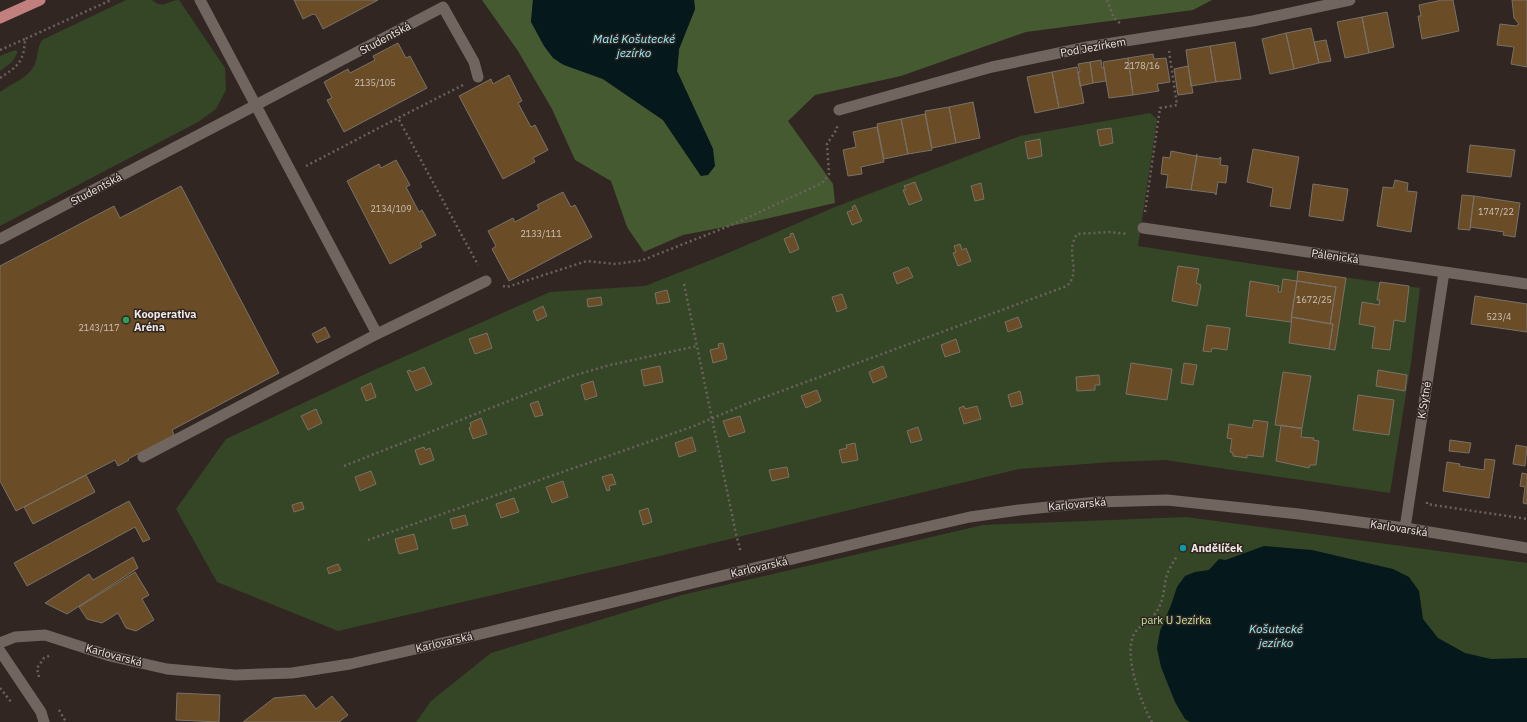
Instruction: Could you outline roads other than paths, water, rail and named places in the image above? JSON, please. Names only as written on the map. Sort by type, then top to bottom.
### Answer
[{"type":"main road","points":[[0,18],[40,0]]},
{"type":"street","points":[[200,0],[377,334]]},
{"type":"street","name":"Pod Jezírkem","points":[[839,110],[992,67],[1087,47],[1253,21],[1350,0]]},
{"type":"street","name":"Studentská","points":[[0,239],[443,7],[474,62],[478,77]]},
{"type":"street","name":"Pálenická","points":[[1143,228],[1527,284]]},
{"type":"street","name":"K Sytné","points":[[1405,528],[1444,272]]},
{"type":"street","points":[[143,457],[377,334],[486,281]]},
{"type":"street","name":"Karlovarská","points":[[0,643],[15,637],[45,635],[110,656],[168,669],[235,676],[292,673],[357,662],[970,518],[1019,510],[1097,502],[1167,500],[1188,502],[1299,514],[1405,528],[1527,548]]},
{"type":"street","points":[[0,652],[40,712],[44,722]]},
{"type":"water","name":"Malé Košutecké jezírko","points":[[533,0],[694,0],[695,9],[679,49],[677,71],[713,149],[715,166],[708,175],[701,176],[663,120],[603,79],[564,65],[553,58],[544,46],[531,22]]},
{"type":"water","name":"Košutecké jezírko","points":[[1264,546],[1312,550],[1393,569],[1409,577],[1419,591],[1423,619],[1438,638],[1465,653],[1491,659],[1527,658],[1527,722],[1190,722],[1185,719],[1175,702],[1161,667],[1157,648],[1160,631],[1177,587],[1185,576],[1195,572],[1209,570],[1219,559],[1226,560]]},
{"type":"place","name":"Kooperativa Aréna","points":[[126,320]]},
{"type":"place","name":"Andělíček","points":[[1183,548]]},
{"type":"park label","name":"park U Jezírka","points":[[1176,620]]}]
